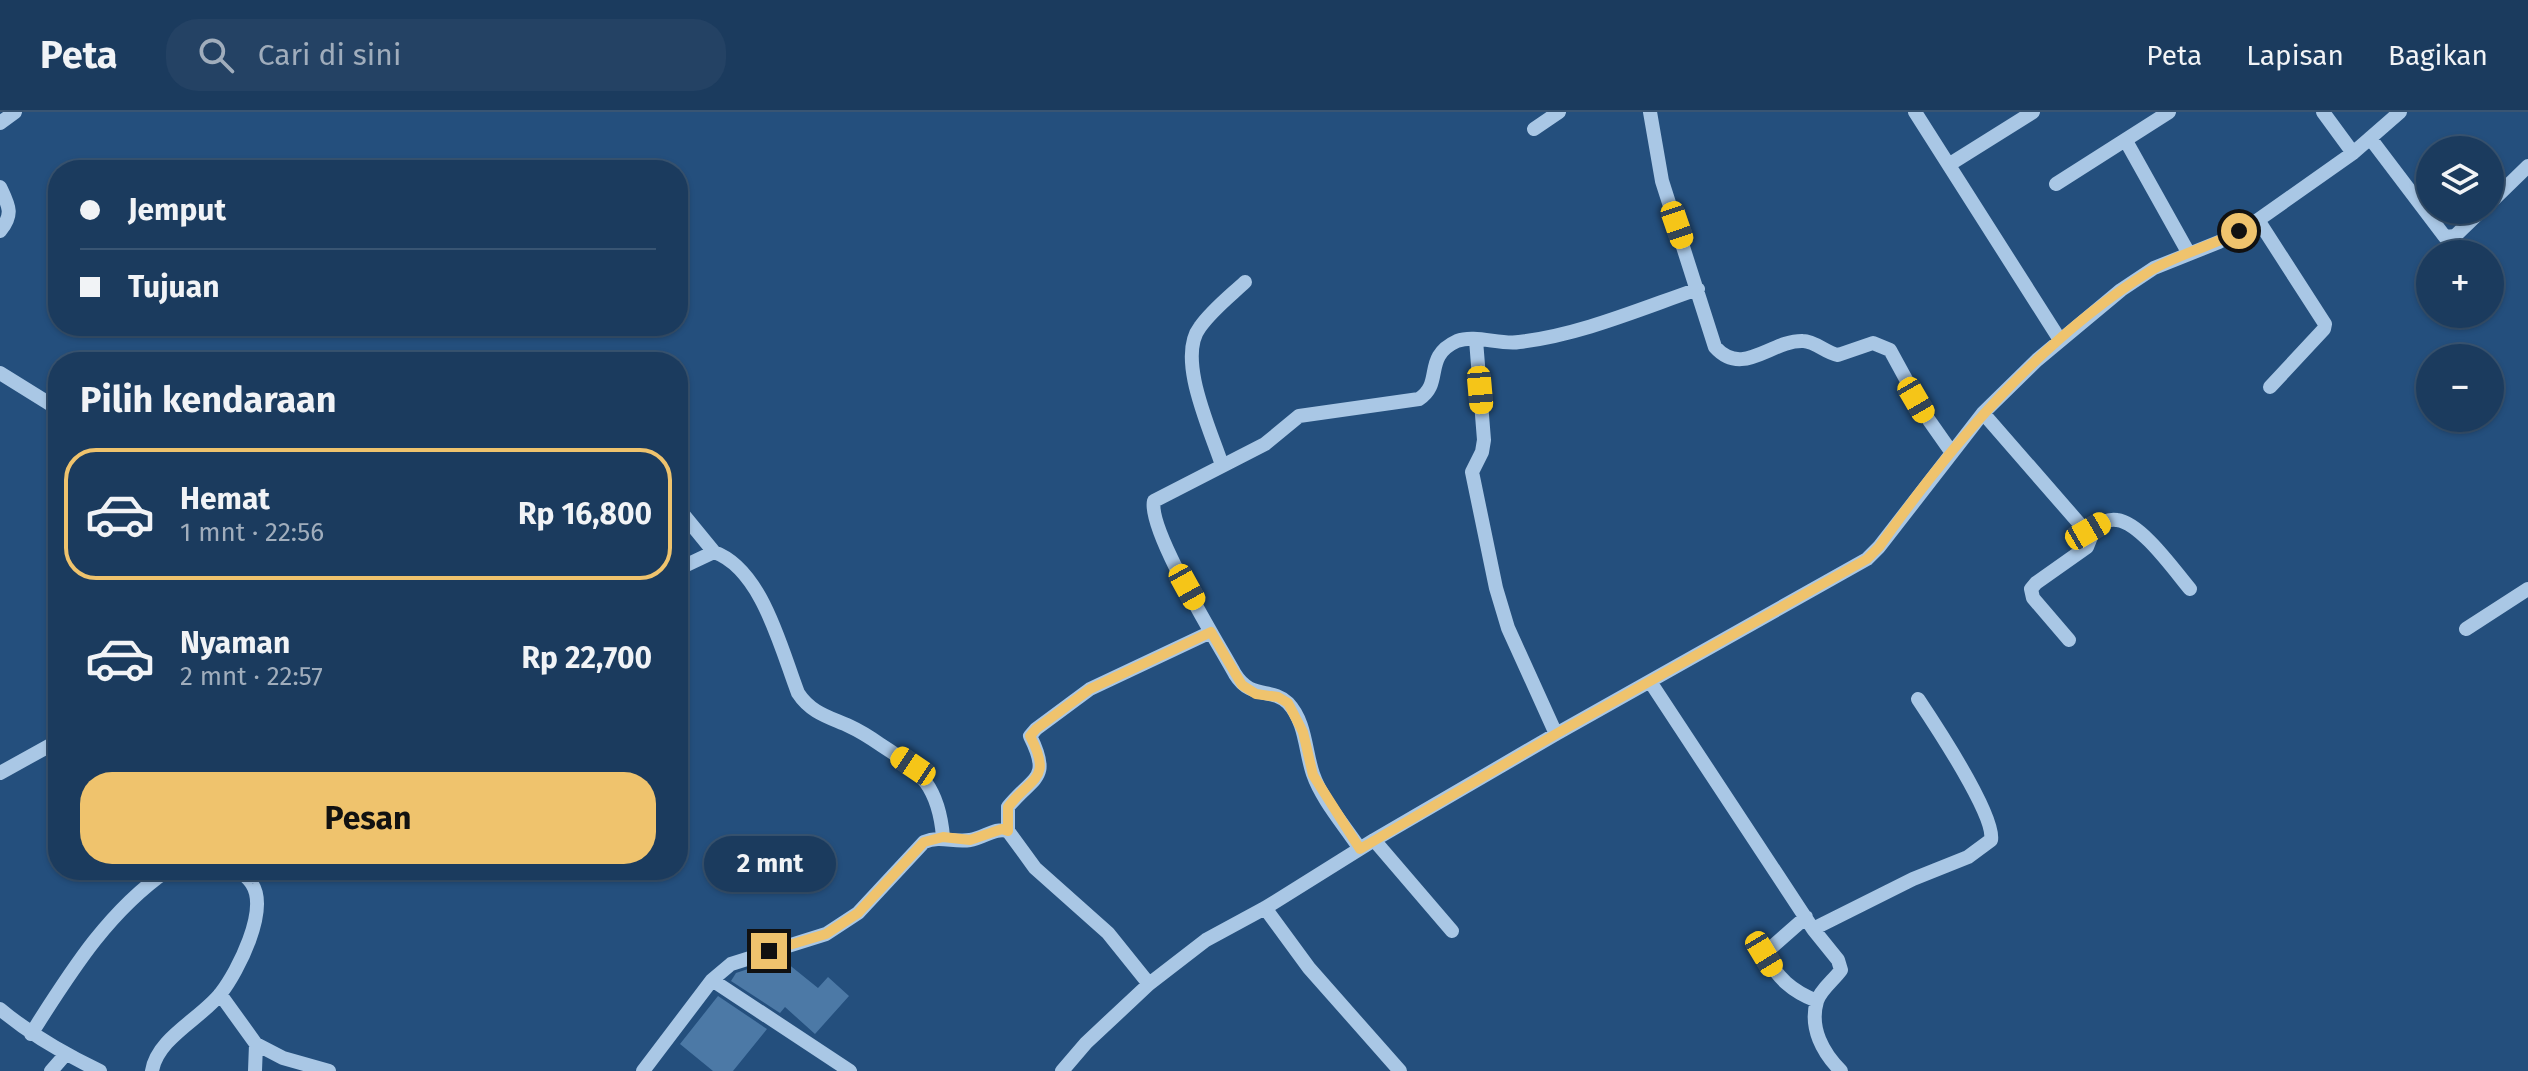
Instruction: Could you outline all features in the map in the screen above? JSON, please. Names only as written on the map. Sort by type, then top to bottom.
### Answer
[{"type":"street","points":[[0,123],[15,112]]},
{"type":"street","points":[[1534,129],[1559,112]]},
{"type":"street","points":[[1650,112],[1662,181],[1715,347],[1724,357],[1737,361],[1803,341],[1838,355],[1873,343],[1883,345],[1890,350],[1926,416],[1952,453]]},
{"type":"street","points":[[1915,112],[2060,340]]},
{"type":"street","points":[[1950,164],[2033,112]]},
{"type":"street","points":[[2056,184],[2169,112]]},
{"type":"street","points":[[2323,112],[2353,153]]},
{"type":"street","points":[[1062,1071],[1086,1043],[1149,984],[1206,940],[1556,734],[1867,559],[1983,413],[2060,340],[2121,290],[2154,268],[2219,242],[2258,220],[2353,153],[2400,112]]},
{"type":"street","points":[[2370,138],[2416,199]]},
{"type":"street","points":[[2126,141],[2188,252]]},
{"type":"street","points":[[2504,189],[2528,166]]},
{"type":"street","points":[[0,187],[11,211],[9,220],[0,231]]},
{"type":"street","points":[[2258,220],[2325,324],[2324,329],[2270,387]]},
{"type":"street","points":[[2435,224],[2445,237],[2455,236],[2467,224]]},
{"type":"street","points":[[1222,465],[1196,391],[1190,346],[1199,328],[1245,282]]},
{"type":"street","points":[[1360,849],[1313,775],[1303,732],[1288,703],[1278,697],[1256,694],[1242,685],[1174,564],[1152,510],[1154,501],[1160,495],[1265,444],[1299,416],[1419,399],[1426,394],[1432,382],[1434,362],[1460,339],[1517,343],[1578,330],[1698,289]]},
{"type":"street","points":[[1476,340],[1484,440],[1472,472],[1496,588],[1508,628],[1556,734]]},
{"type":"street","points":[[0,373],[48,403]]},
{"type":"street","points":[[1983,413],[2091,537],[2087,547],[2031,589],[2033,598],[2069,640]]},
{"type":"street","points":[[688,520],[714,552],[725,556],[747,576],[758,594],[798,693],[807,706],[853,727],[913,766],[927,782],[938,804],[943,837]]},
{"type":"street","points":[[2088,531],[2107,520],[2127,523],[2156,547],[2190,589]]},
{"type":"street","points":[[688,564],[714,552]]},
{"type":"street","points":[[2466,629],[2528,589]]},
{"type":"street","points":[[1008,831],[1008,807],[1040,775],[1042,766],[1030,736],[1036,729],[1090,689],[1211,632]]},
{"type":"street","points":[[1651,683],[1810,923],[1838,960],[1841,970],[1817,1001],[1815,1028],[1830,1060],[1841,1071]]},
{"type":"street","points":[[1817,1001],[1795,992],[1776,974],[1764,954],[1810,923],[1968,857],[1991,840],[1993,831],[1946,742],[1918,699]]},
{"type":"street","points":[[0,773],[48,747]]},
{"type":"street","points":[[643,1071],[712,980],[731,964],[826,934],[858,913],[924,842],[943,837],[970,840],[1002,829],[1008,831],[1035,868],[1108,933],[1149,984]]},
{"type":"street","points":[[1374,840],[1452,931]]},
{"type":"street","points":[[31,1034],[71,971],[116,912],[156,880]]},
{"type":"street","points":[[152,1071],[167,1045],[220,994],[246,952],[257,906],[254,885],[249,880]]},
{"type":"street","points":[[254,885],[257,880]]},
{"type":"street","points":[[1265,908],[1309,968],[1400,1071]]},
{"type":"street","points":[[712,980],[850,1071]]},
{"type":"street","points":[[220,994],[256,1044],[283,1058],[329,1071]]},
{"type":"street","points":[[0,1009],[31,1034],[65,1055],[100,1071]]},
{"type":"street","points":[[255,1071],[256,1044]]},
{"type":"street","points":[[51,1071],[65,1055]]},
{"type":"building","points":[[782,959],[818,988],[828,977],[849,996],[815,1034],[785,1007],[780,1013],[731,981],[736,973],[760,965],[768,972]]},
{"type":"building","points":[[718,996],[767,1029],[733,1071],[713,1071],[680,1044]]},
{"type":"route","points":[[769,951],[826,934],[858,913],[924,842],[943,837],[970,840],[1002,829],[1008,831],[1008,807],[1040,775],[1042,766],[1030,736],[1036,729],[1090,689],[1211,632],[1242,685],[1256,694],[1278,697],[1288,703],[1303,732],[1313,775],[1360,849],[1556,734],[1867,559],[1983,413],[2037,360],[2121,290],[2154,268],[2239,231]]}]
